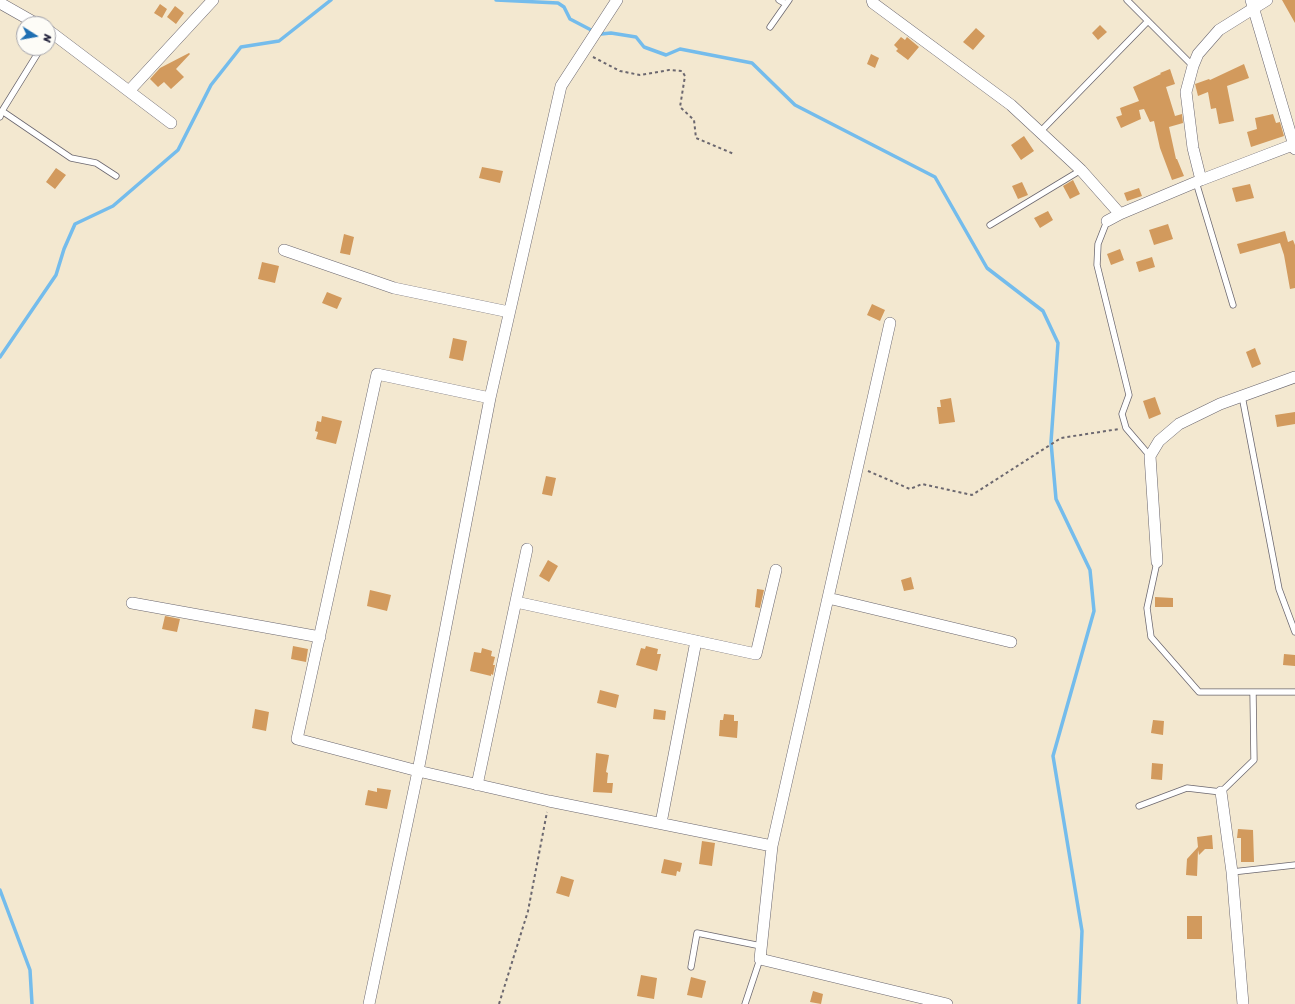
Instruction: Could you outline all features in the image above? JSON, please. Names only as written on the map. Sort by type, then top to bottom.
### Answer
[{"type":"street","points":[[129,91],[213,0]]},
{"type":"street","points":[[369,1004],[418,771],[490,398],[561,86],[617,0]]},
{"type":"street","points":[[872,0],[873,3],[1011,105],[1081,170],[1120,214]]},
{"type":"street","points":[[1198,181],[1186,92],[1193,66],[1198,54],[1219,30],[1253,4],[1267,0]]},
{"type":"street","points":[[0,3],[23,16]]},
{"type":"street","points":[[1107,221],[1198,181],[1295,146],[1253,4]]},
{"type":"street","points":[[56,38],[129,91],[171,124]]},
{"type":"street","points":[[284,250],[394,288],[509,312]]},
{"type":"street","points":[[890,323],[772,846],[760,959],[947,1004]]},
{"type":"street","points":[[490,398],[377,374],[297,739],[477,785],[772,846]]},
{"type":"street","points":[[1157,562],[1150,456],[1159,441],[1179,424],[1220,404],[1295,377]]},
{"type":"street","points":[[477,785],[527,549]]},
{"type":"street","points":[[516,602],[756,654],[776,570]]},
{"type":"street","points":[[828,598],[1011,642]]},
{"type":"street","points":[[132,603],[320,637]]},
{"type":"street","points":[[661,823],[696,641]]},
{"type":"street","points":[[1221,792],[1232,872],[1243,1004]]},
{"type":"lane","points":[[770,27],[787,2],[779,0]]},
{"type":"lane","points":[[1127,0],[1193,66]]},
{"type":"lane","points":[[1040,132],[1148,21]]},
{"type":"lane","points":[[0,117],[2,111],[36,56]]},
{"type":"lane","points":[[2,111],[72,158],[96,163],[116,176]]},
{"type":"lane","points":[[990,225],[1081,170]]},
{"type":"lane","points":[[1198,181],[1233,306]]},
{"type":"lane","points":[[1107,221],[1098,244],[1097,265],[1129,395],[1122,414],[1126,428],[1150,456]]},
{"type":"lane","points":[[1242,396],[1279,589],[1295,632]]},
{"type":"lane","points":[[1157,562],[1147,608],[1151,637],[1199,692],[1295,692]]},
{"type":"lane","points":[[1139,806],[1187,788],[1221,792],[1254,760],[1253,693]]},
{"type":"lane","points":[[1232,872],[1295,865]]},
{"type":"lane","points":[[691,967],[697,933],[761,946]]},
{"type":"lane","points":[[745,1004],[760,959]]},
{"type":"path","points":[[583,52],[620,71],[640,75],[670,70],[682,71],[685,76],[680,107],[694,120],[696,138],[734,154]]},
{"type":"path","points":[[858,466],[910,489],[922,484],[972,495],[1061,438],[1126,428]]},
{"type":"path","points":[[499,1004],[528,912],[549,801]]},
{"type":"building","points":[[1282,0],[1295,0],[1295,23]]},
{"type":"building","points":[[160,4],[167,9],[162,18],[154,13]]},
{"type":"building","points":[[175,6],[184,13],[176,24],[167,17]]},
{"type":"building","points":[[1100,25],[1107,32],[1098,40],[1092,33]]},
{"type":"building","points":[[976,28],[985,36],[973,50],[963,42]]},
{"type":"building","points":[[901,37],[905,40],[907,37],[919,47],[908,60],[896,51],[898,49],[894,45]]},
{"type":"building","points":[[189,53],[190,54],[176,69],[184,77],[171,89],[164,82],[158,87],[150,79],[160,68]]},
{"type":"building","points":[[871,54],[879,58],[875,68],[867,64]]},
{"type":"building","points":[[1244,64],[1249,78],[1227,86],[1234,121],[1219,124],[1216,108],[1211,109],[1208,92],[1198,96],[1195,84],[1209,79],[1210,80]]},
{"type":"building","points":[[1170,69],[1175,84],[1166,87],[1175,116],[1182,114],[1183,123],[1169,127],[1176,159],[1184,176],[1172,180],[1160,148],[1154,121],[1150,122],[1144,109],[1139,110],[1141,119],[1121,128],[1116,117],[1122,115],[1120,108],[1139,101],[1133,87]]},
{"type":"building","points":[[1273,114],[1276,123],[1280,122],[1284,136],[1251,147],[1247,132],[1257,129],[1255,118]]},
{"type":"building","points":[[1024,136],[1034,151],[1021,160],[1011,145]]},
{"type":"building","points":[[482,167],[503,171],[500,183],[479,178]]},
{"type":"building","points":[[56,168],[66,175],[55,189],[46,182]]},
{"type":"building","points":[[1073,180],[1080,194],[1070,199],[1063,186]]},
{"type":"building","points":[[1022,182],[1028,195],[1018,199],[1012,186]]},
{"type":"building","points":[[1250,184],[1254,198],[1236,202],[1232,188]]},
{"type":"building","points":[[1139,188],[1142,196],[1127,201],[1124,193]]},
{"type":"building","points":[[1048,211],[1053,220],[1040,228],[1034,218]]},
{"type":"building","points":[[1168,224],[1173,239],[1154,245],[1149,230]]},
{"type":"building","points":[[1285,231],[1288,242],[1293,240],[1295,245],[1295,288],[1290,289],[1284,255],[1280,243],[1240,254],[1237,244]]},
{"type":"building","points":[[344,234],[354,237],[350,255],[340,253]]},
{"type":"building","points":[[1120,249],[1124,260],[1111,265],[1107,254]]},
{"type":"building","points":[[1152,257],[1155,267],[1139,272],[1136,262]]},
{"type":"building","points":[[262,262],[279,266],[275,283],[258,279]]},
{"type":"building","points":[[327,292],[342,298],[337,309],[322,303]]},
{"type":"building","points":[[872,304],[885,310],[880,321],[867,315]]},
{"type":"building","points":[[453,338],[467,341],[463,361],[449,358]]},
{"type":"building","points":[[1255,348],[1261,364],[1252,368],[1246,352]]},
{"type":"building","points":[[1155,397],[1161,414],[1149,419],[1143,401]]},
{"type":"building","points":[[951,398],[955,422],[939,424],[937,407],[941,407],[940,400]]},
{"type":"building","points":[[1295,412],[1295,424],[1277,427],[1275,415]]},
{"type":"building","points":[[322,416],[342,421],[336,444],[316,439],[318,432],[315,431],[317,421],[321,422]]},
{"type":"building","points":[[546,476],[556,478],[552,496],[542,494]]},
{"type":"building","points":[[548,560],[558,566],[549,582],[539,576]]},
{"type":"building","points":[[911,577],[914,589],[904,591],[901,580]]},
{"type":"building","points":[[757,589],[764,590],[760,608],[755,607]]},
{"type":"building","points":[[370,590],[391,595],[387,611],[367,606]]},
{"type":"building","points":[[1155,597],[1173,598],[1173,607],[1155,607]]},
{"type":"building","points":[[165,616],[180,619],[177,632],[162,629]]},
{"type":"building","points":[[293,646],[308,649],[306,662],[291,659]]},
{"type":"building","points":[[646,646],[658,649],[657,654],[661,654],[657,671],[636,665],[641,648],[645,649]]},
{"type":"building","points":[[482,648],[492,651],[491,656],[495,657],[493,675],[491,674],[491,676],[470,671],[474,652],[481,653]]},
{"type":"building","points":[[1284,654],[1295,655],[1295,666],[1283,665]]},
{"type":"building","points":[[600,690],[619,695],[616,708],[597,703]]},
{"type":"building","points":[[255,709],[269,712],[266,731],[252,728]]},
{"type":"building","points":[[654,709],[666,711],[665,720],[653,719]]},
{"type":"building","points":[[724,714],[734,715],[734,721],[738,721],[737,738],[719,736],[720,720],[723,720]]},
{"type":"building","points":[[1153,720],[1164,721],[1163,735],[1151,733]]},
{"type":"building","points":[[596,753],[609,755],[606,772],[608,773],[607,783],[613,783],[612,793],[593,792]]},
{"type":"building","points":[[1152,763],[1163,764],[1162,780],[1151,779]]},
{"type":"building","points":[[377,788],[391,790],[387,809],[365,805],[368,790],[377,792]]},
{"type":"building","points":[[1238,829],[1253,830],[1254,862],[1241,862],[1241,838],[1237,838]]},
{"type":"building","points":[[1212,835],[1213,849],[1205,849],[1199,855],[1198,850],[1197,876],[1186,875],[1187,859],[1198,847],[1197,837]]},
{"type":"building","points":[[702,841],[715,843],[712,866],[699,864]]},
{"type":"building","points":[[664,859],[682,863],[680,872],[677,871],[676,876],[661,873]]},
{"type":"building","points":[[561,876],[574,880],[569,897],[556,893]]},
{"type":"building","points":[[1187,916],[1202,916],[1202,939],[1187,939]]},
{"type":"building","points":[[641,975],[657,978],[654,999],[637,996]]},
{"type":"building","points":[[691,977],[706,981],[702,998],[687,995]]},
{"type":"building","points":[[813,991],[823,994],[821,1004],[810,1002]]},
{"type":"waterway","points":[[0,357],[56,275],[64,249],[75,224],[113,206],[178,150],[211,85],[241,47],[279,41],[331,0]]},
{"type":"waterway","points":[[496,0],[558,3],[564,7],[570,19],[593,31],[601,34],[611,33],[636,37],[644,47],[666,55],[680,49],[752,63],[795,105],[935,177],[987,268],[1043,311],[1058,343],[1051,442],[1056,499],[1090,570],[1094,611],[1053,756],[1082,931],[1079,1004]]},
{"type":"waterway","points":[[0,890],[30,970],[32,1004]]}]
